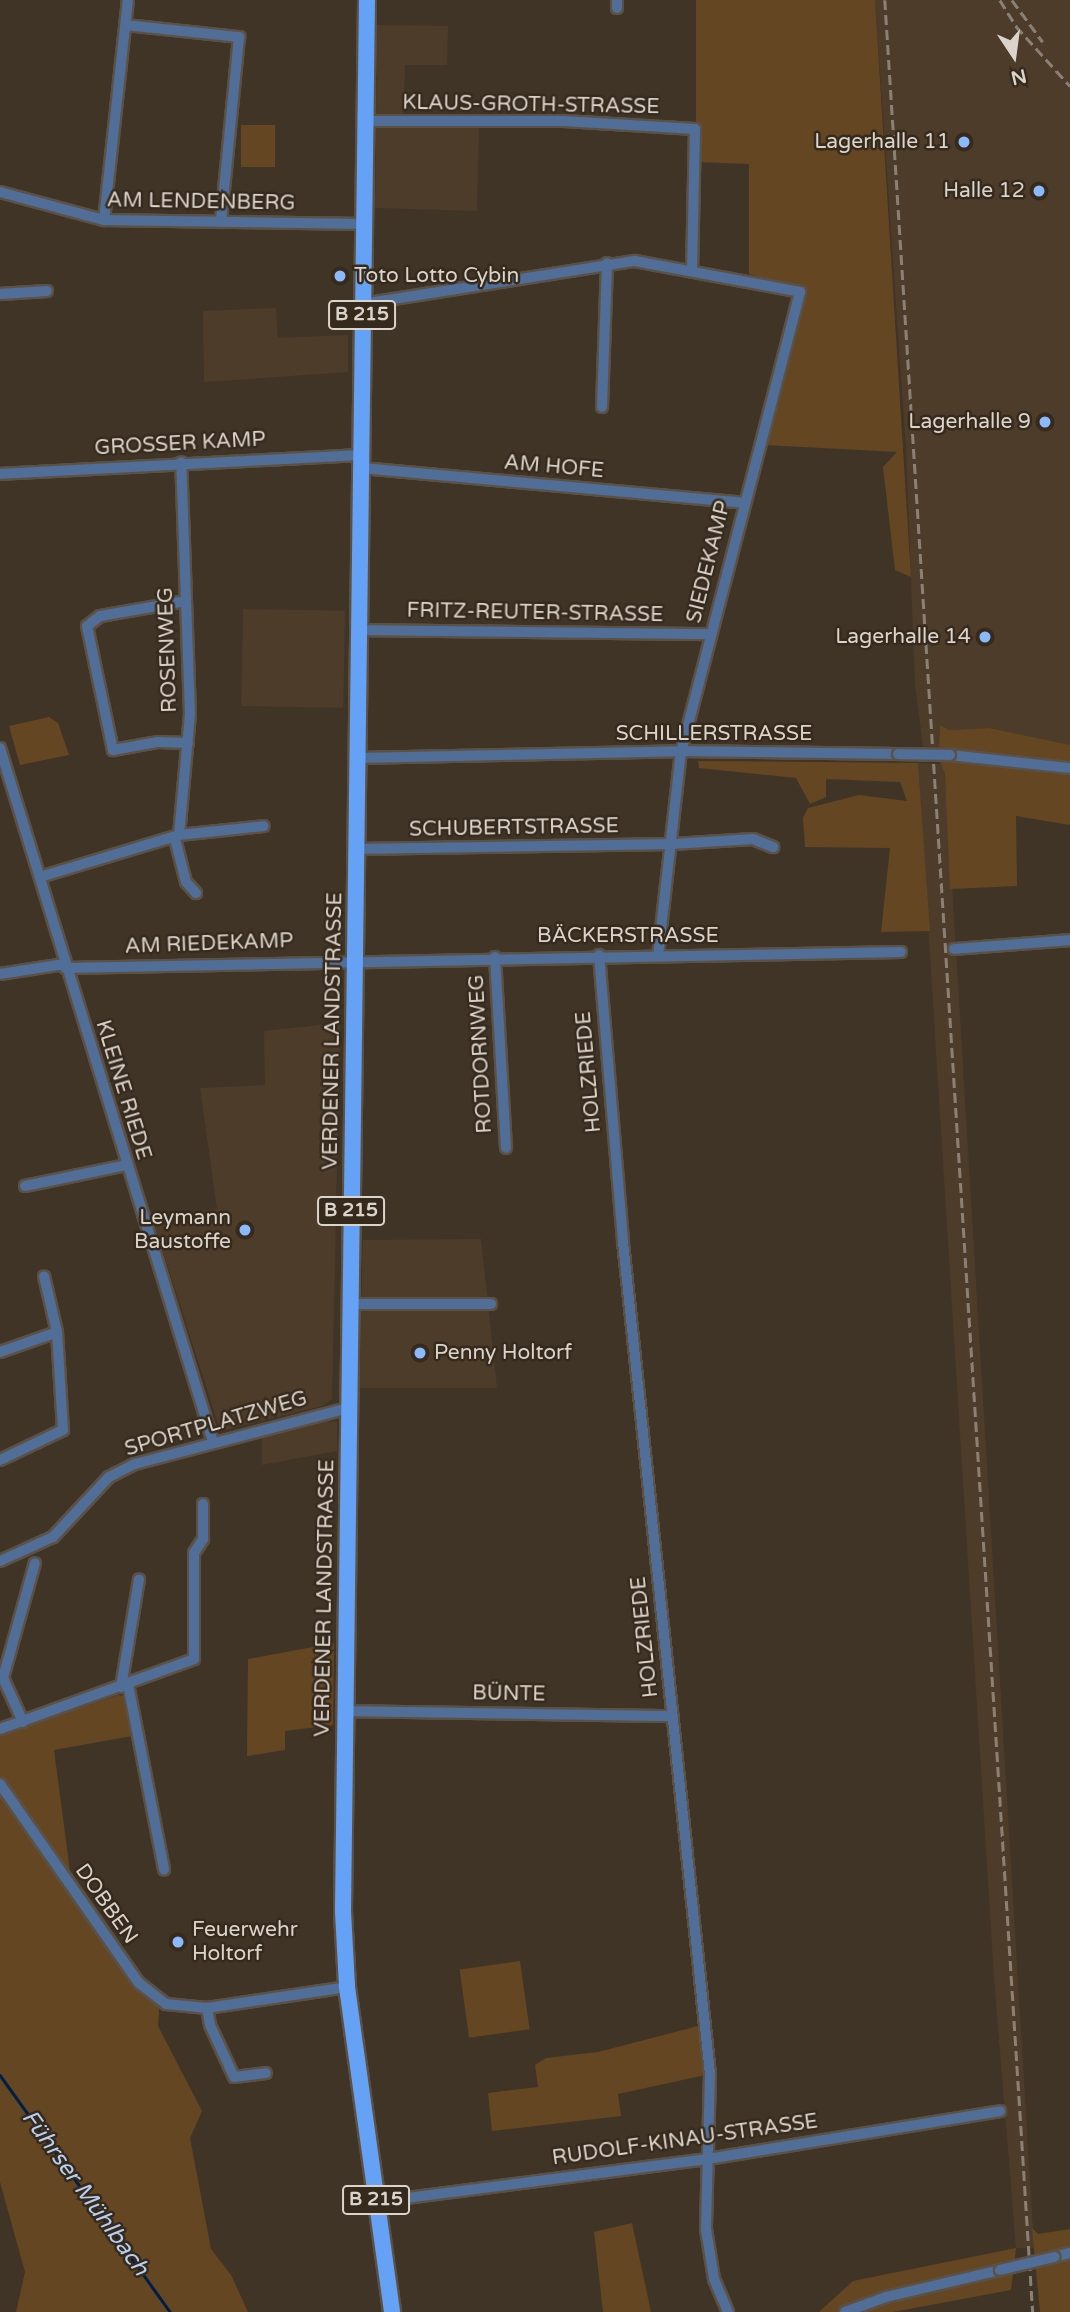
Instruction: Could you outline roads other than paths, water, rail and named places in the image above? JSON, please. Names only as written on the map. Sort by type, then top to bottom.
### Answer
[{"type":"main road","name":"VERDENER LANDSTRASSE","points":[[367,0],[345,1711],[347,1987],[392,2312]]},
{"type":"street","points":[[104,220],[128,0]]},
{"type":"street","points":[[126,25],[239,37],[221,222]]},
{"type":"street","name":"KLAUS-GROTH-STRASSE","points":[[366,121],[564,121],[695,129],[692,270]]},
{"type":"street","name":"AM LENDENBERG","points":[[0,192],[104,220],[364,224]]},
{"type":"street","points":[[362,304],[607,263],[635,261],[692,270]]},
{"type":"street","points":[[601,407],[607,263]]},
{"type":"street","name":"SIEDEKAMP","points":[[657,955],[673,844],[679,752],[800,292],[692,270]]},
{"type":"street","points":[[0,294],[47,291]]},
{"type":"street","name":"AM HOFE","points":[[361,461],[744,503]]},
{"type":"street","name":"GROSSER KAMP","points":[[0,474],[181,463],[361,461]]},
{"type":"street","name":"ROSENWEG","points":[[181,463],[188,743],[177,837],[186,882],[196,893]]},
{"type":"street","points":[[186,601],[100,616],[87,626],[113,750],[158,742],[188,743]]},
{"type":"street","name":"FRITZ-REUTER-STRASSE","points":[[359,629],[710,634]]},
{"type":"street","name":"KLEINE RIEDE","points":[[0,748],[213,1442]]},
{"type":"street","name":"SCHILLERSTRASSE","points":[[357,758],[679,752],[898,754],[950,755],[1070,768]]},
{"type":"street","points":[[40,877],[177,837],[264,826]]},
{"type":"street","points":[[673,844],[753,839],[773,848]]},
{"type":"street","name":"SCHUBERTSTRASSE","points":[[356,849],[673,844]]},
{"type":"street","points":[[954,949],[1070,940]]},
{"type":"street","name":"BÄCKERSTRASSE","points":[[355,960],[901,952]]},
{"type":"street","name":"HOLZRIEDE","points":[[598,955],[623,1242],[712,2095],[708,2159],[709,2257],[728,2312]]},
{"type":"street","name":"ROTDORNWEG","points":[[495,957],[506,1148]]},
{"type":"street","name":"AM RIEDEKAMP","points":[[0,974],[65,966],[355,960]]},
{"type":"street","points":[[24,1186],[126,1165]]},
{"type":"street","points":[[0,1460],[63,1430],[57,1332],[44,1276]]},
{"type":"street","points":[[350,1304],[491,1304]]},
{"type":"street","points":[[0,1352],[57,1332]]},
{"type":"street","name":"SPORTPLATZWEG","points":[[1,1559],[53,1537],[109,1477],[213,1442],[349,1408]]},
{"type":"street","points":[[0,1729],[194,1659],[194,1553],[203,1539],[203,1504]]},
{"type":"street","points":[[23,1722],[3,1678],[35,1563]]},
{"type":"street","points":[[139,1579],[124,1686],[164,1870]]},
{"type":"street","name":"BÜNTE","points":[[345,1711],[673,1716]]},
{"type":"street","name":"DOBBEN","points":[[0,1784],[139,1983],[166,2004],[207,2008],[347,1987]]},
{"type":"street","points":[[207,2008],[210,2025],[234,2077],[266,2073]]},
{"type":"street","name":"RUDOLF-KINAU-STRASSE","points":[[376,2202],[708,2159],[1000,2111]]},
{"type":"street","points":[[845,2312],[886,2297],[1070,2253]]},
{"type":"waterway","name":"Führser Mühlbach","points":[[0,2075],[170,2312]]},
{"type":"railway","points":[[885,0],[1033,2312]]},
{"type":"railway","points":[[1000,0],[1016,26],[1070,86]]},
{"type":"railway","points":[[1012,0],[1043,42]]},
{"type":"place","name":"Lagerhalle 11","points":[[964,142]]},
{"type":"place","name":"Halle 12","points":[[1039,191]]},
{"type":"place","name":"Toto Lotto Cybin","points":[[340,276]]},
{"type":"place","name":"Lagerhalle 9","points":[[1045,422]]},
{"type":"place","name":"Lagerhalle 14","points":[[985,637]]},
{"type":"place","name":"Leymann Baustoffe","points":[[245,1230]]},
{"type":"place","name":"Penny Holtorf","points":[[420,1353]]},
{"type":"place","name":"Feuerwehr Holtorf","points":[[178,1942]]}]
